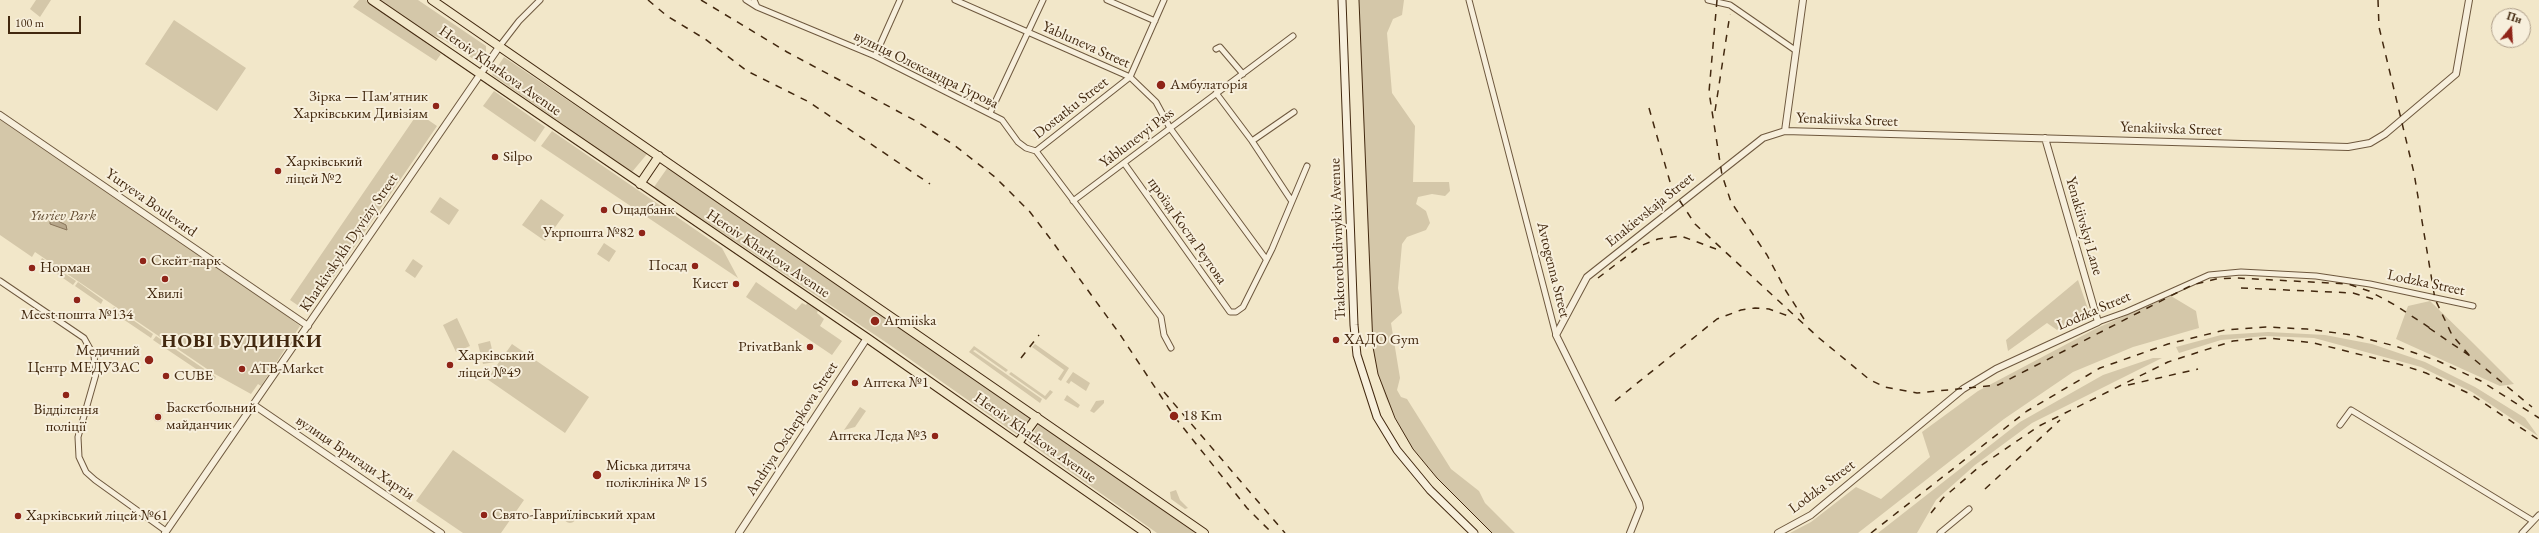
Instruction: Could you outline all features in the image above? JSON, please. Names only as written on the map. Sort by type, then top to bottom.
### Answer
[{"type":"main road","name":"Heroiv Kharkova Avenue","points":[[372,0],[867,338],[1146,533]]},
{"type":"main road","name":"Heroiv Kharkova Avenue","points":[[432,0],[1204,533]]},
{"type":"main road","name":"Traktorobudivnykiv Avenue","points":[[1342,0],[1354,325],[1357,355],[1375,411],[1397,450],[1430,490],[1474,533]]},
{"type":"main road","points":[[640,184],[659,156]]},
{"type":"main road","points":[[1018,443],[1038,417]]},
{"type":"street","points":[[499,47],[519,21],[540,0]]},
{"type":"street","name":"вулиця Олександра Гурова","points":[[746,0],[757,7],[875,56],[1002,120],[1018,142],[1026,148],[1036,151],[1161,317],[1164,335],[1171,348]]},
{"type":"street","points":[[754,0],[757,7]]},
{"type":"street","points":[[875,56],[900,0]]},
{"type":"street","name":"Yabluneva Street","points":[[956,0],[1130,77],[1156,102],[1170,128],[1266,259]]},
{"type":"street","points":[[990,113],[1043,0]]},
{"type":"street","points":[[1107,0],[1155,21]]},
{"type":"street","name":"Dostatku Street","points":[[1036,151],[1130,77],[1164,0]]},
{"type":"street","name":"Avtogenna Street","points":[[1470,0],[1556,335],[1639,503],[1640,508],[1630,533]]},
{"type":"street","points":[[1708,0],[1730,5],[1795,50]]},
{"type":"street","points":[[1784,131],[1803,0]]},
{"type":"street","name":"Yenakiivska Street","points":[[1784,131],[2348,147],[2370,143],[2385,134],[2456,74],[2469,0]]},
{"type":"street","name":"Yablunevyi Pass","points":[[1073,201],[1293,36]]},
{"type":"street","name":"Kharkivskykh Dyviziy Street","points":[[165,532],[254,405],[499,47]]},
{"type":"street","points":[[1216,49],[1220,47],[1243,74]]},
{"type":"street","points":[[1216,93],[1252,141],[1291,200]]},
{"type":"street","points":[[1252,141],[1294,112]]},
{"type":"street","name":"Yuryeva Boulevard","points":[[0,115],[308,326]]},
{"type":"street","name":"Enakievskaja Street","points":[[1556,335],[1587,277],[1764,138],[1784,131]]},
{"type":"street","name":"Yenakiivskyi Lane","points":[[2045,138],[2098,322]]},
{"type":"street","name":"проїзд Костя Реутова","points":[[1124,163],[1230,312],[1236,312],[1244,307],[1266,259]]},
{"type":"street","points":[[1266,259],[1307,166]]},
{"type":"street","name":"Lodzka Street","points":[[1778,533],[1811,515],[1964,389],[1996,369],[2098,322],[2126,312],[2209,275],[2241,272],[2316,276],[2370,284],[2473,306]]},
{"type":"street","points":[[0,281],[84,338],[94,356],[96,374],[78,437],[79,457],[86,472],[95,480],[165,532]]},
{"type":"street","name":"Andriya Oschepkova Street","points":[[739,533],[867,338]]},
{"type":"street","name":"вулиця Бригади Хартія","points":[[254,405],[441,533]]},
{"type":"street","points":[[2340,425],[2351,410],[2533,521]]},
{"type":"street","points":[[1940,533],[1969,509]]},
{"type":"street","points":[[2522,533],[2539,516]]},
{"type":"green space","points":[[36,0],[51,0],[40,17],[30,9]]},
{"type":"green space","points":[[359,0],[366,0],[441,54],[436,61],[353,7]]},
{"type":"green space","points":[[380,0],[418,0],[486,46],[486,55],[478,62],[444,40],[432,35]]},
{"type":"green space","points":[[1359,0],[1404,0],[1402,15],[1393,19],[1387,33],[1392,93],[1415,126],[1413,182],[1449,182],[1450,191],[1445,196],[1432,194],[1418,197],[1416,204],[1426,211],[1430,223],[1426,230],[1407,237],[1402,244],[1398,288],[1402,313],[1391,323],[1400,378],[1397,390],[1401,397],[1407,399],[1451,469],[1479,491],[1485,503],[1515,533],[1492,533],[1437,478],[1413,449],[1401,429],[1386,398],[1378,374],[1373,347]]},
{"type":"green space","points":[[174,20],[246,68],[217,111],[145,64]]},
{"type":"green space","points":[[504,57],[647,154],[632,172],[492,75]]},
{"type":"green space","points":[[494,91],[545,127],[535,142],[483,106]]},
{"type":"green space","points":[[418,113],[437,126],[309,313],[290,300]]},
{"type":"green space","name":"Yuriev Park","points":[[0,118],[270,303],[300,326],[261,386],[258,384],[251,394],[213,373],[35,252],[32,257],[0,235]]},
{"type":"green space","points":[[552,131],[722,248],[738,278],[541,146]]},
{"type":"green space","points":[[668,167],[1030,416],[1030,420],[1020,434],[1016,434],[887,343],[654,187]]},
{"type":"green space","points":[[440,197],[459,210],[449,225],[430,212]]},
{"type":"green space","points":[[541,199],[564,215],[545,241],[522,225]]},
{"type":"green space","points":[[604,243],[616,251],[609,262],[597,254]]},
{"type":"green space","points":[[42,258],[76,281],[73,285],[40,262]]},
{"type":"green space","points":[[413,259],[423,266],[415,278],[405,271]]},
{"type":"green space","points":[[2078,280],[2089,312],[2057,330],[2047,323],[2008,351],[2006,340]]},
{"type":"green space","points":[[78,282],[103,300],[101,304],[75,286]]},
{"type":"green space","points":[[756,282],[796,310],[802,303],[806,305],[807,303],[818,310],[817,313],[824,319],[820,326],[842,341],[832,355],[746,297]]},
{"type":"green space","points":[[2171,296],[2196,311],[2199,328],[2133,347],[2073,372],[2004,419],[1858,533],[1790,533],[1811,522],[1856,487],[1881,499],[1930,457],[1922,432],[1978,391],[2097,328]]},
{"type":"green space","points":[[2430,301],[2514,384],[2500,386],[2396,339],[2408,306]]},
{"type":"green space","points":[[114,307],[153,334],[151,338],[111,311]]},
{"type":"green space","points":[[457,318],[470,346],[456,352],[443,325]]},
{"type":"green space","points":[[2268,332],[2325,335],[2372,344],[2425,362],[2475,387],[2525,418],[2538,436],[2472,392],[2421,367],[2314,338],[2265,336],[2221,340],[2179,353],[2176,347],[2221,335]]},
{"type":"green space","points":[[156,336],[216,377],[214,381],[153,340]]},
{"type":"green space","points":[[490,341],[495,362],[483,364],[478,344]]},
{"type":"green space","points":[[512,344],[589,397],[565,433],[487,379]]},
{"type":"green space","points":[[1035,344],[1069,368],[1061,381],[1058,379],[1064,370],[1032,347]]},
{"type":"green space","points":[[974,346],[1008,370],[1006,372],[975,350],[973,351],[1042,399],[1040,403],[969,352]]},
{"type":"green space","points":[[2153,358],[2162,358],[2032,423],[1975,465],[1936,500],[1917,533],[1878,533],[2020,422],[2103,375]]},
{"type":"green space","points":[[1011,372],[1045,396],[1050,390],[1053,392],[1046,400],[1009,374]]},
{"type":"green space","points":[[1073,372],[1090,383],[1086,391],[1071,381],[1069,384],[1066,382]]},
{"type":"green space","points":[[1067,395],[1080,405],[1078,408],[1064,400]]},
{"type":"green space","points":[[1104,400],[1104,403],[1094,413],[1090,411],[1096,401]]},
{"type":"green space","points":[[860,407],[866,411],[855,427],[844,430]]},
{"type":"green space","name":"Баскетбольний майданчик","points":[[156,412],[160,412],[162,413],[162,421],[156,422],[153,419],[153,415]]},
{"type":"green space","points":[[1042,424],[1195,533],[1157,533],[1028,442],[1038,425]]},
{"type":"green space","points":[[453,450],[524,500],[501,533],[463,533],[416,501]]},
{"type":"green space","points":[[1176,490],[1180,500],[1188,508],[1185,509],[1171,499],[1170,492]]},
{"type":"green space","points":[[568,511],[572,511],[576,517],[572,523],[568,523],[564,519],[564,515]]},
{"type":"shaded area","points":[[54,219],[66,225],[67,230],[50,224],[50,221]]},
{"type":"tram line","points":[[1359,0],[1373,347],[1378,374],[1395,418],[1413,449],[1437,478],[1492,533]]},
{"type":"railway","points":[[648,0],[667,16],[705,39],[747,71],[809,102],[930,184]]},
{"type":"railway","points":[[701,0],[787,52],[916,121],[954,145],[995,177],[1030,212],[1119,333],[1174,416],[1247,508],[1272,533]]},
{"type":"railway","points":[[1717,0],[1709,92],[1722,175],[1731,202],[1767,255],[1786,291],[1804,319]]},
{"type":"railway","points":[[2378,0],[2379,27],[2414,173],[2435,299],[2452,335],[2470,356]]},
{"type":"railway","points":[[1715,111],[1730,14]]},
{"type":"railway","points":[[1649,108],[1672,189],[1695,224],[1819,338],[1870,380],[1885,387],[1917,393],[1998,385],[2192,285],[2216,279],[2236,278],[2348,284],[2369,291],[2395,305],[2433,330]]},
{"type":"railway","points":[[1598,278],[1640,246],[1658,239],[1681,236],[1716,249]]},
{"type":"railway","points":[[2241,288],[2353,293],[2376,300]]},
{"type":"railway","points":[[1615,401],[1717,319],[1741,310],[1755,308],[1769,309],[1791,317]]},
{"type":"railway","points":[[1871,533],[2027,411],[2100,368],[2168,344],[2225,330],[2266,327],[2307,329],[2352,335],[2395,346],[2438,361],[2481,381],[2539,418]]},
{"type":"railway","points":[[2429,328],[2470,356],[2532,407]]},
{"type":"railway","points":[[1021,358],[1039,335]]},
{"type":"railway","points":[[1931,513],[1943,498],[1979,467],[2039,426],[2168,362],[2233,341],[2268,338],[2314,343],[2402,365],[2426,373],[2472,395],[2539,440]]},
{"type":"railway","points":[[2128,385],[2198,369]]},
{"type":"railway","points":[[1164,392],[1285,533]]},
{"type":"railway","points":[[1985,489],[2060,420]]},
{"type":"place","name":"Амбулаторія","points":[[1161,85]]},
{"type":"place","name":"Зірка — Пам'ятник Харківським Дивізіям","points":[[436,106]]},
{"type":"place","name":"Silpo","points":[[495,157]]},
{"type":"place","name":"Харківський ліцей №2","points":[[278,171]]},
{"type":"place","name":"Ощадбанк","points":[[604,210]]},
{"type":"place","name":"Укрпошта №82","points":[[642,233]]},
{"type":"place","name":"Скейт-парк","points":[[143,261]]},
{"type":"place","name":"Посад","points":[[695,266]]},
{"type":"place","name":"Норман","points":[[32,268]]},
{"type":"place","name":"Хвилі","points":[[165,279]]},
{"type":"place","name":"Кисет","points":[[736,284]]},
{"type":"place","name":"Meest пошта №134","points":[[77,300]]},
{"type":"place","name":"Armiiska","points":[[875,321]]},
{"type":"place","name":"ХАДО Gym","points":[[1336,340]]},
{"type":"place","name":"PrivatBank","points":[[810,347]]},
{"type":"place","name":"Медичний Центр МЕДУЗАС","points":[[149,360]]},
{"type":"place","name":"Харківський ліцей №49","points":[[450,365]]},
{"type":"place","name":"ATB-Market","points":[[242,369]]},
{"type":"place","name":"CUBE","points":[[166,376]]},
{"type":"place","name":"Аптека №1","points":[[855,383]]},
{"type":"place","name":"Відділення поліції","points":[[66,395]]},
{"type":"place","name":"18 Km","points":[[1174,416]]},
{"type":"place","name":"Баскетбольний майданчик","points":[[158,417]]},
{"type":"place","name":"Аптека Леда №3","points":[[935,436]]},
{"type":"place","name":"Міська дитяча поліклініка № 15","points":[[597,475]]},
{"type":"place","name":"Свято-Гавриїлівський храм","points":[[484,515]]},
{"type":"place","name":"Харківський ліцей №61","points":[[18,516]]},
{"type":"district","name":"НОВІ БУДИНКИ","points":[[242,342]]}]
